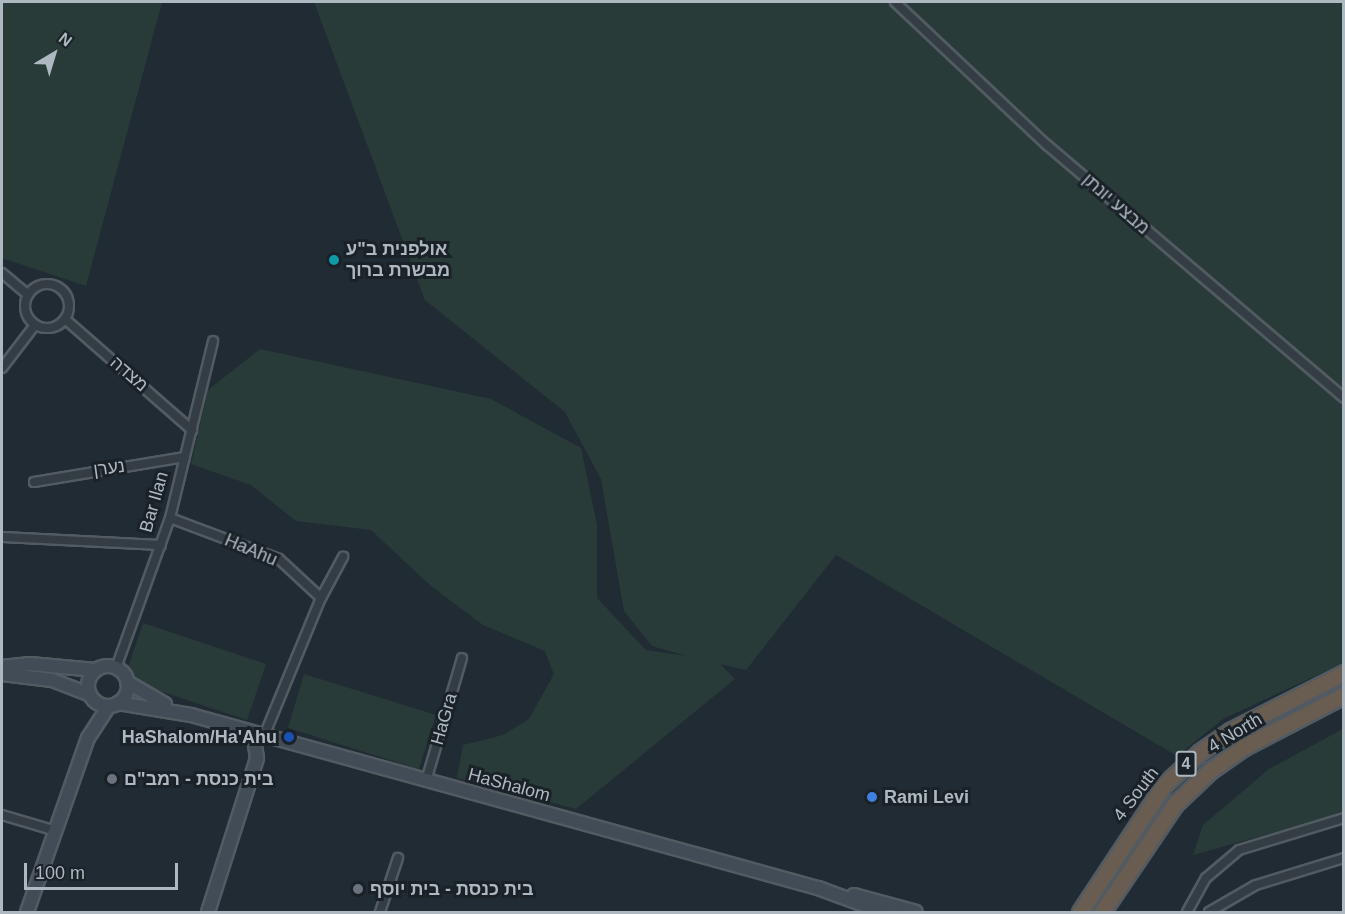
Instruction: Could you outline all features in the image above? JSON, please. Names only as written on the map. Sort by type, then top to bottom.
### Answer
[{"type":"highway","name":"4 South","points":[[1081,910],[1164,785],[1200,752],[1230,731],[1344,673]]},
{"type":"highway","name":"4 North","points":[[1102,912],[1175,804],[1211,770],[1244,747],[1344,696]]},
{"type":"street","name":"מבצע יונתן","points":[[895,2],[1047,145],[1344,398]]},
{"type":"street","points":[[2,273],[28,295]]},
{"type":"street","points":[[39,286],[59,288],[68,299],[65,319],[48,328],[35,325],[25,308],[28,295],[39,286]]},
{"type":"street","name":"מצדה","points":[[65,319],[192,429]]},
{"type":"street","points":[[2,368],[35,325]]},
{"type":"street","name":"Bar Ilan","points":[[116,668],[170,518],[213,341]]},
{"type":"street","name":"נערן","points":[[34,482],[185,457]]},
{"type":"street","name":"HaAhu","points":[[170,518],[279,559],[321,598]]},
{"type":"street","points":[[2,537],[161,545]]},
{"type":"street","points":[[207,912],[257,758],[259,734],[321,598],[343,557]]},
{"type":"street","name":"HaGra","points":[[426,781],[462,658]]},
{"type":"street","points":[[2,667],[30,664],[96,670]]},
{"type":"street","points":[[27,912],[88,738],[113,704],[125,695],[128,682],[116,668],[104,666],[96,670],[87,684],[89,694]]},
{"type":"street","points":[[2,674],[52,680],[89,694],[96,702],[113,704]]},
{"type":"street","name":"HaShalom","points":[[128,682],[145,696],[191,715],[818,888],[916,912]]},
{"type":"street","name":"HaShalom","points":[[113,704],[191,715]]},
{"type":"street","points":[[2,815],[56,831]]},
{"type":"street","points":[[1187,912],[1206,878],[1239,850],[1344,818]]},
{"type":"street","points":[[380,912],[398,858]]},
{"type":"street","points":[[1209,912],[1256,885],[1344,858]]},
{"type":"street","name":"HaShalom","points":[[818,888],[883,912]]},
{"type":"shaded area","points":[[2,2],[162,2],[86,286],[2,258]]},
{"type":"shaded area","points":[[314,2],[1343,2],[1343,663],[1223,719],[1177,756],[836,555],[746,670],[720,664],[735,679],[576,809],[457,778],[463,745],[503,735],[529,719],[554,674],[545,651],[483,625],[431,586],[371,530],[296,521],[251,485],[191,464],[208,390],[260,349],[491,399],[581,448],[597,525],[597,598],[646,650],[687,656],[652,646],[624,611],[601,479],[565,412],[425,300]]},
{"type":"shaded area","points":[[143,623],[266,664],[247,720],[124,679]]},
{"type":"shaded area","points":[[304,674],[436,715],[419,769],[288,728]]},
{"type":"shaded area","points":[[1343,729],[1343,813],[1193,855],[1203,825],[1269,769]]},
{"type":"place","name":"אולפנית ב\"ע מבשרת ברוך","points":[[334,260]]},
{"type":"place","name":"HaShalom/Ha'Ahu","points":[[289,737]]},
{"type":"place","name":"בית כנסת - רמב\"ם","points":[[112,779]]},
{"type":"place","name":"Rami Levi","points":[[872,797]]},
{"type":"place","name":"בית כנסת - בית יוסף","points":[[358,889]]}]
